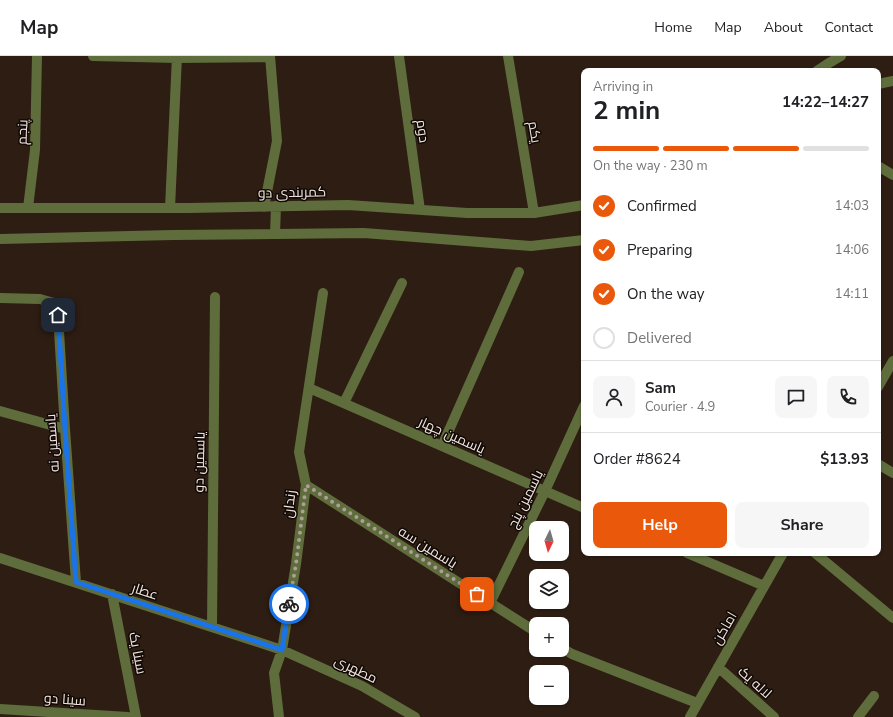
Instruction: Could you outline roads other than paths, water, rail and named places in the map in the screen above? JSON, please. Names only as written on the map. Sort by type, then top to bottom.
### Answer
[{"type":"street","name":"پنجم","points":[[28,208],[35,150],[37,56]]},
{"type":"street","points":[[93,56],[270,57],[277,141],[264,207]]},
{"type":"street","name":"دوم","points":[[399,56],[420,210]]},
{"type":"street","name":"یکم","points":[[508,56],[534,213]]},
{"type":"street","points":[[832,67],[841,56]]},
{"type":"street","points":[[170,208],[177,57]]},
{"type":"street","points":[[881,83],[893,81]]},
{"type":"street","points":[[881,168],[893,175]]},
{"type":"street","name":"کمربندی دو","points":[[0,208],[170,208],[348,205],[467,213],[534,213],[581,206]]},
{"type":"street","points":[[275,234],[276,206]]},
{"type":"street","points":[[0,239],[364,233],[531,246],[581,240]]},
{"type":"street","points":[[442,446],[519,272]]},
{"type":"street","points":[[344,403],[402,283]]},
{"type":"street","name":"زندان","points":[[280,717],[274,673],[282,650],[296,564],[306,485],[299,452],[323,293]]},
{"type":"street","name":"یاسمین دو","points":[[212,627],[215,297]]},
{"type":"street","name":"یاسمین نه","points":[[0,298],[40,299],[54,303],[58,315],[76,582]]},
{"type":"street","points":[[881,382],[893,361]]},
{"type":"street","name":"یاسمین چهار","points":[[309,388],[581,507]]},
{"type":"street","points":[[0,411],[65,429]]},
{"type":"street","name":"یاسمین پنج","points":[[490,603],[545,491],[581,413]]},
{"type":"street","points":[[881,466],[893,473]]},
{"type":"street","name":"یاسمین سه","points":[[306,485],[529,628]]},
{"type":"street","points":[[695,556],[764,586]]},
{"type":"street","name":"اماکن","points":[[690,717],[781,556]]},
{"type":"street","points":[[819,556],[893,618]]},
{"type":"street","name":"عطار","points":[[0,558],[282,650]]},
{"type":"street","name":"سینا یک","points":[[112,594],[136,717]]},
{"type":"street","name":"مطهری","points":[[282,650],[362,686],[415,717]]},
{"type":"street","points":[[569,652],[698,703]]},
{"type":"street","name":"لاله یک","points":[[718,667],[774,717]]},
{"type":"street","points":[[858,717],[874,696]]},
{"type":"street","name":"سینا دو","points":[[0,708],[128,717]]}]
